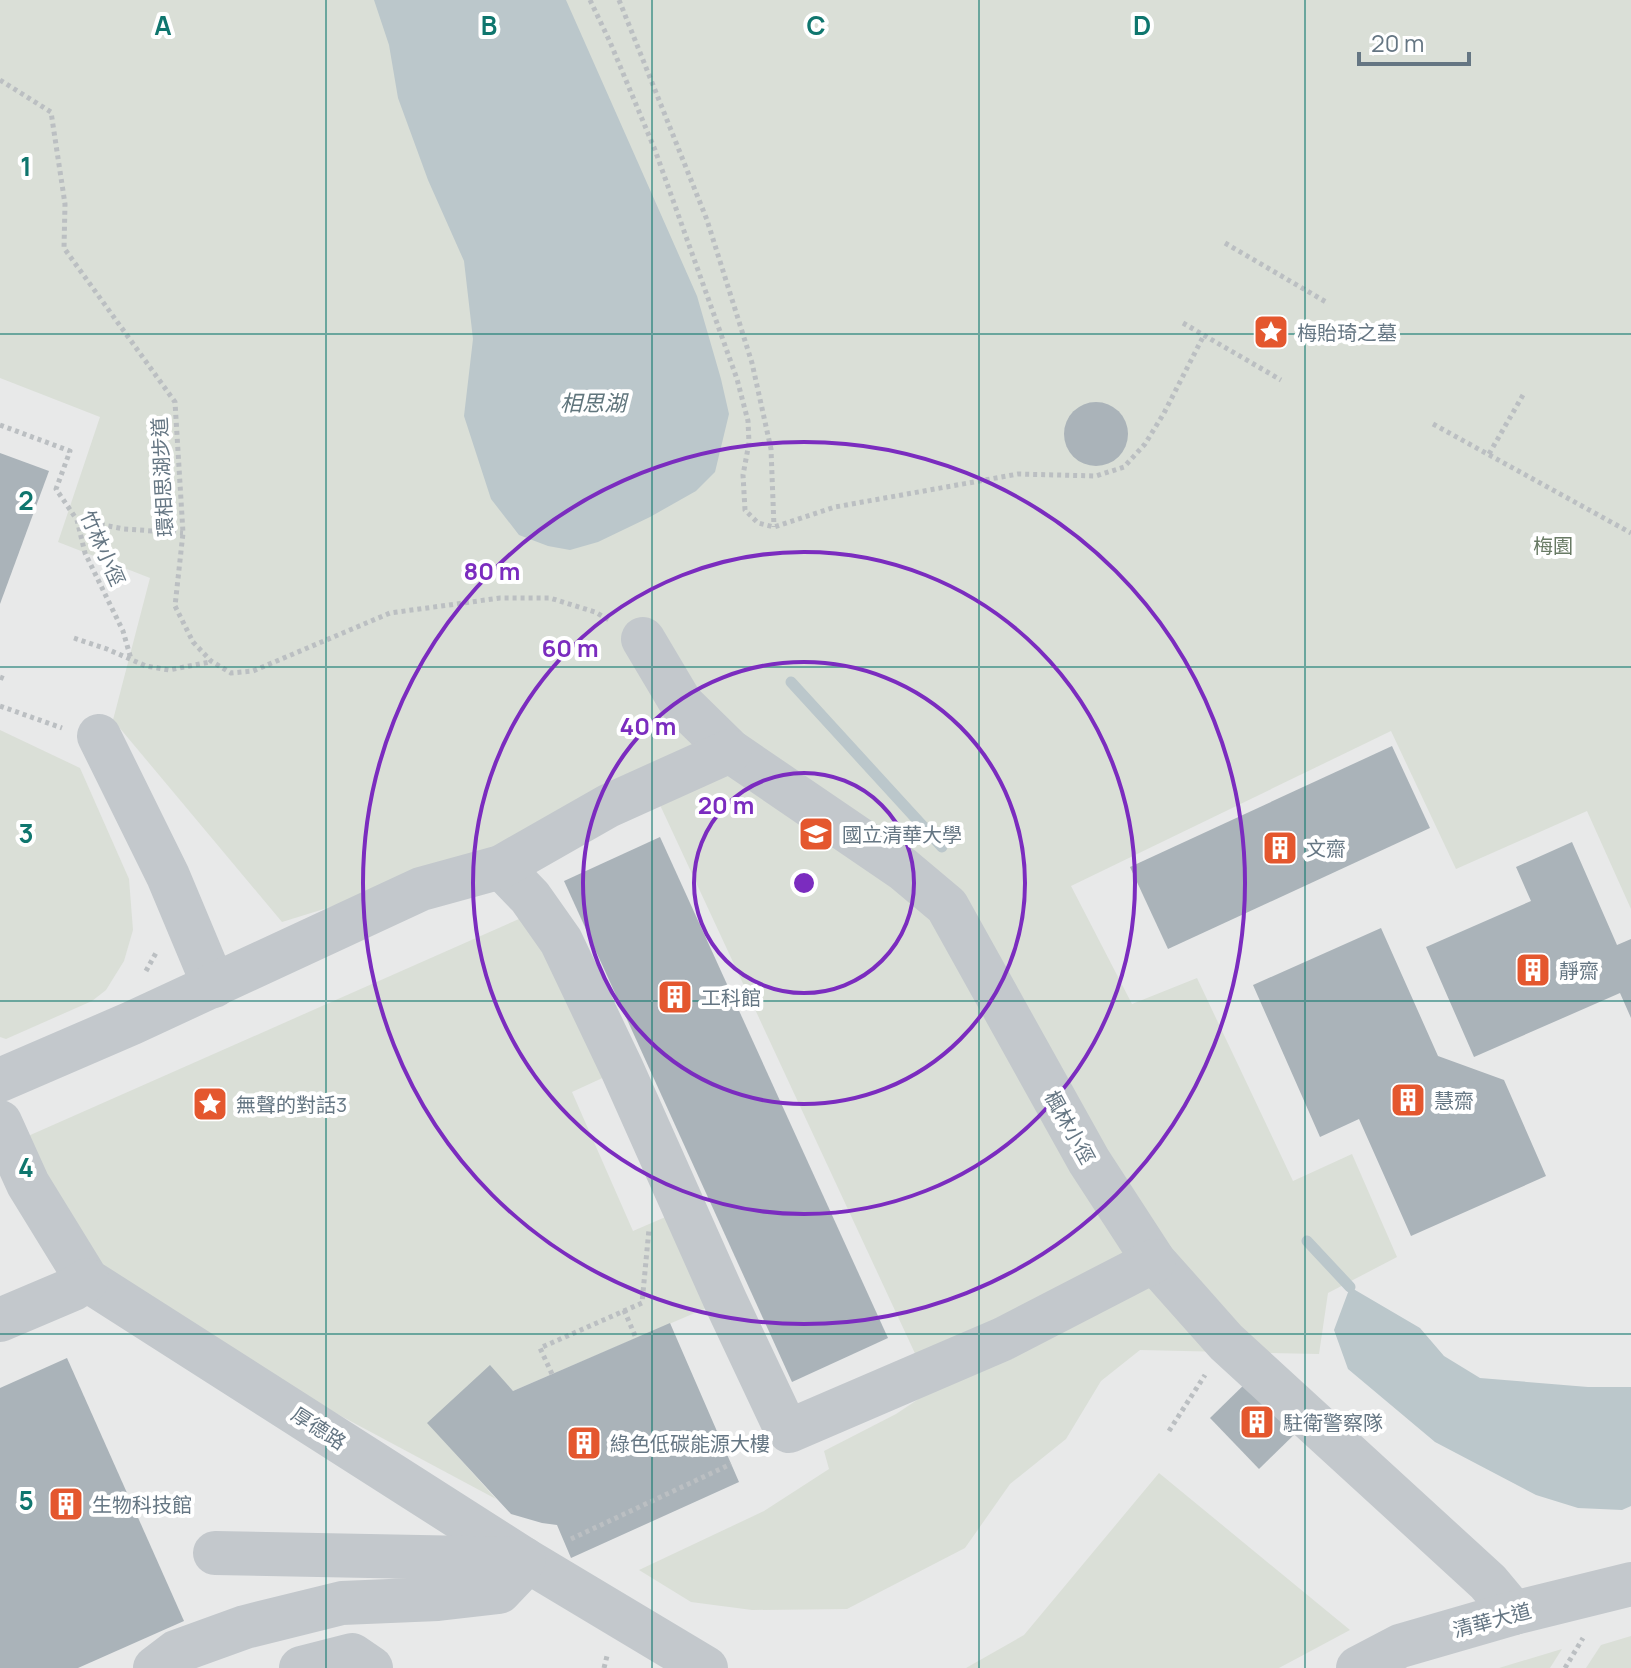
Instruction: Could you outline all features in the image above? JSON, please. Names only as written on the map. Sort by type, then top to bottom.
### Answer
[{"type":"lane","name":"楓林小徑","points":[[643,639],[681,703],[730,751],[903,869],[947,906],[1089,1161],[1154,1261],[1226,1342],[1488,1582],[1514,1613]]},
{"type":"lane","points":[[99,736],[168,876],[214,986]]},
{"type":"lane","points":[[0,1080],[214,986],[421,889],[501,867],[608,806],[730,751]]},
{"type":"lane","points":[[501,867],[530,897],[561,941],[622,1069],[731,1314],[789,1431],[1003,1339],[1154,1261]]},
{"type":"lane","name":"厚德路","points":[[0,1122],[28,1184],[87,1280],[486,1514],[524,1559],[706,1668]]},
{"type":"lane","points":[[0,1320],[87,1280]]},
{"type":"lane","points":[[155,1668],[176,1652],[245,1627],[342,1603],[438,1599],[499,1592],[518,1572],[524,1559],[215,1553]]},
{"type":"lane","name":"清華大道","points":[[1358,1668],[1400,1646],[1631,1584]]},
{"type":"lane","points":[[301,1668],[352,1655],[371,1668]]},
{"type":"path","points":[[590,0],[655,150],[737,379],[748,421],[749,443],[743,475],[745,510],[758,523],[774,527],[835,507],[1018,474],[1096,476],[1124,467],[1145,444],[1164,413],[1204,335]]},
{"type":"path","points":[[619,0],[707,220],[752,363],[771,449],[774,527]]},
{"type":"path","name":"環相思湖步道","points":[[0,80],[51,112],[65,204],[64,248],[175,402],[183,533],[175,606],[193,642],[211,661]]},
{"type":"path","points":[[1225,243],[1326,302]]},
{"type":"path","points":[[1183,323],[1281,380]]},
{"type":"path","points":[[1489,454],[1523,395]]},
{"type":"path","points":[[1433,424],[1631,533]]},
{"type":"path","name":"竹林小徑","points":[[0,425],[70,451],[56,489],[77,520],[85,553],[123,631],[131,659]]},
{"type":"path","points":[[77,520],[124,529],[183,533]]},
{"type":"path","points":[[74,638],[146,666],[169,670],[211,661],[231,673],[253,671],[390,613],[500,598],[550,598],[595,612],[643,639]]},
{"type":"path","points":[[0,706],[80,734],[99,736]]},
{"type":"path","points":[[552,1374],[540,1348],[642,1303],[649,1224]]},
{"type":"path","points":[[624,1310],[636,1338]]},
{"type":"path","points":[[1169,1431],[1226,1342]]},
{"type":"path","points":[[564,1542],[731,1464]]},
{"type":"path","points":[[1565,1668],[1588,1631]]},
{"type":"shaded area","name":"國立清華大學","points":[[0,0],[1631,0],[1631,1668],[0,1668]]},
{"type":"green space","name":"梅園","points":[[0,0],[1631,0],[1631,909],[1587,811],[1456,869],[1391,731],[1071,886],[1132,1004],[1197,978],[1293,1181],[1352,1154],[1397,1257],[1328,1293],[1319,1354],[1140,1350],[1101,1381],[1066,1439],[1010,1484],[965,1548],[847,1609],[752,1610],[691,1602],[639,1570],[764,1511],[829,1469],[824,1451],[896,1414],[932,1390],[660,805],[282,922],[113,720],[150,578],[58,542],[100,417],[0,378]]},
{"type":"green space","points":[[0,730],[80,768],[129,879],[133,930],[124,961],[106,990],[92,1001],[6,1039],[0,1037]]},
{"type":"green space","points":[[519,919],[561,941],[622,1069],[572,1092],[633,1231],[684,1209],[725,1300],[513,1391],[490,1366],[428,1423],[496,1499],[87,1280],[10,1144]]},
{"type":"green space","points":[[1159,1473],[1350,1630],[1279,1668],[966,1668],[1024,1635]]},
{"type":"green space","points":[[1631,1636],[1631,1668],[1586,1668],[1601,1645]]},
{"type":"green space","points":[[1562,1649],[1550,1668],[1499,1668]]},
{"type":"water","name":"相思湖","points":[[374,0],[566,0],[697,296],[721,379],[729,414],[715,472],[696,491],[598,542],[570,550],[519,535],[491,499],[464,416],[473,339],[464,261],[428,180],[398,98],[389,45]]},
{"type":"water","points":[[1350,1287],[1420,1328],[1444,1356],[1480,1378],[1588,1387],[1631,1387],[1631,1506],[1622,1510],[1578,1508],[1536,1495],[1435,1442],[1348,1369],[1334,1330]]},
{"type":"building","points":[[1096,402],[1108,404],[1119,411],[1126,422],[1126,446],[1119,457],[1108,464],[1096,466],[1084,464],[1073,457],[1066,446],[1064,434],[1066,422],[1073,411],[1084,404]]},
{"type":"building","points":[[0,453],[49,471],[0,604]]},
{"type":"building","name":"文齋","points":[[1392,746],[1430,828],[1168,949],[1130,867]]},
{"type":"building","name":"工科館","points":[[660,837],[888,1338],[792,1382],[564,881]]},
{"type":"building","name":"靜齋","points":[[1572,842],[1617,945],[1631,939],[1631,1018],[1620,993],[1474,1057],[1426,947],[1531,901],[1516,867]]},
{"type":"building","name":"慧齋","points":[[1381,928],[1438,1056],[1504,1080],[1546,1176],[1411,1236],[1359,1119],[1320,1137],[1253,985]]},
{"type":"building","name":"綠色低碳能源大樓","points":[[670,1323],[739,1482],[571,1558],[557,1525],[511,1514],[427,1423],[490,1365],[513,1391]]},
{"type":"building","name":"生物科技館","points":[[67,1358],[184,1621],[78,1668],[0,1668],[0,1388]]},
{"type":"building","name":"駐衛警察隊","points":[[1254,1375],[1303,1426],[1259,1469],[1210,1418]]},
{"type":"waterway","points":[[791,682],[942,847]]},
{"type":"waterway","points":[[1307,1241],[1350,1287]]},
{"type":"place","name":"梅貽琦之墓","points":[[1271,332]]},
{"type":"place","name":"國立清華大學","points":[[816,834]]},
{"type":"place","name":"文齋","points":[[1280,848]]},
{"type":"place","name":"靜齋","points":[[1533,970]]},
{"type":"place","name":"工科館","points":[[675,997]]},
{"type":"place","name":"慧齋","points":[[1408,1100]]},
{"type":"place","name":"無聲的對話3","points":[[210,1104]]},
{"type":"place","name":"駐衛警察隊","points":[[1257,1422]]},
{"type":"place","name":"綠色低碳能源大樓","points":[[584,1443]]},
{"type":"place","name":"生物科技館","points":[[66,1504]]}]
